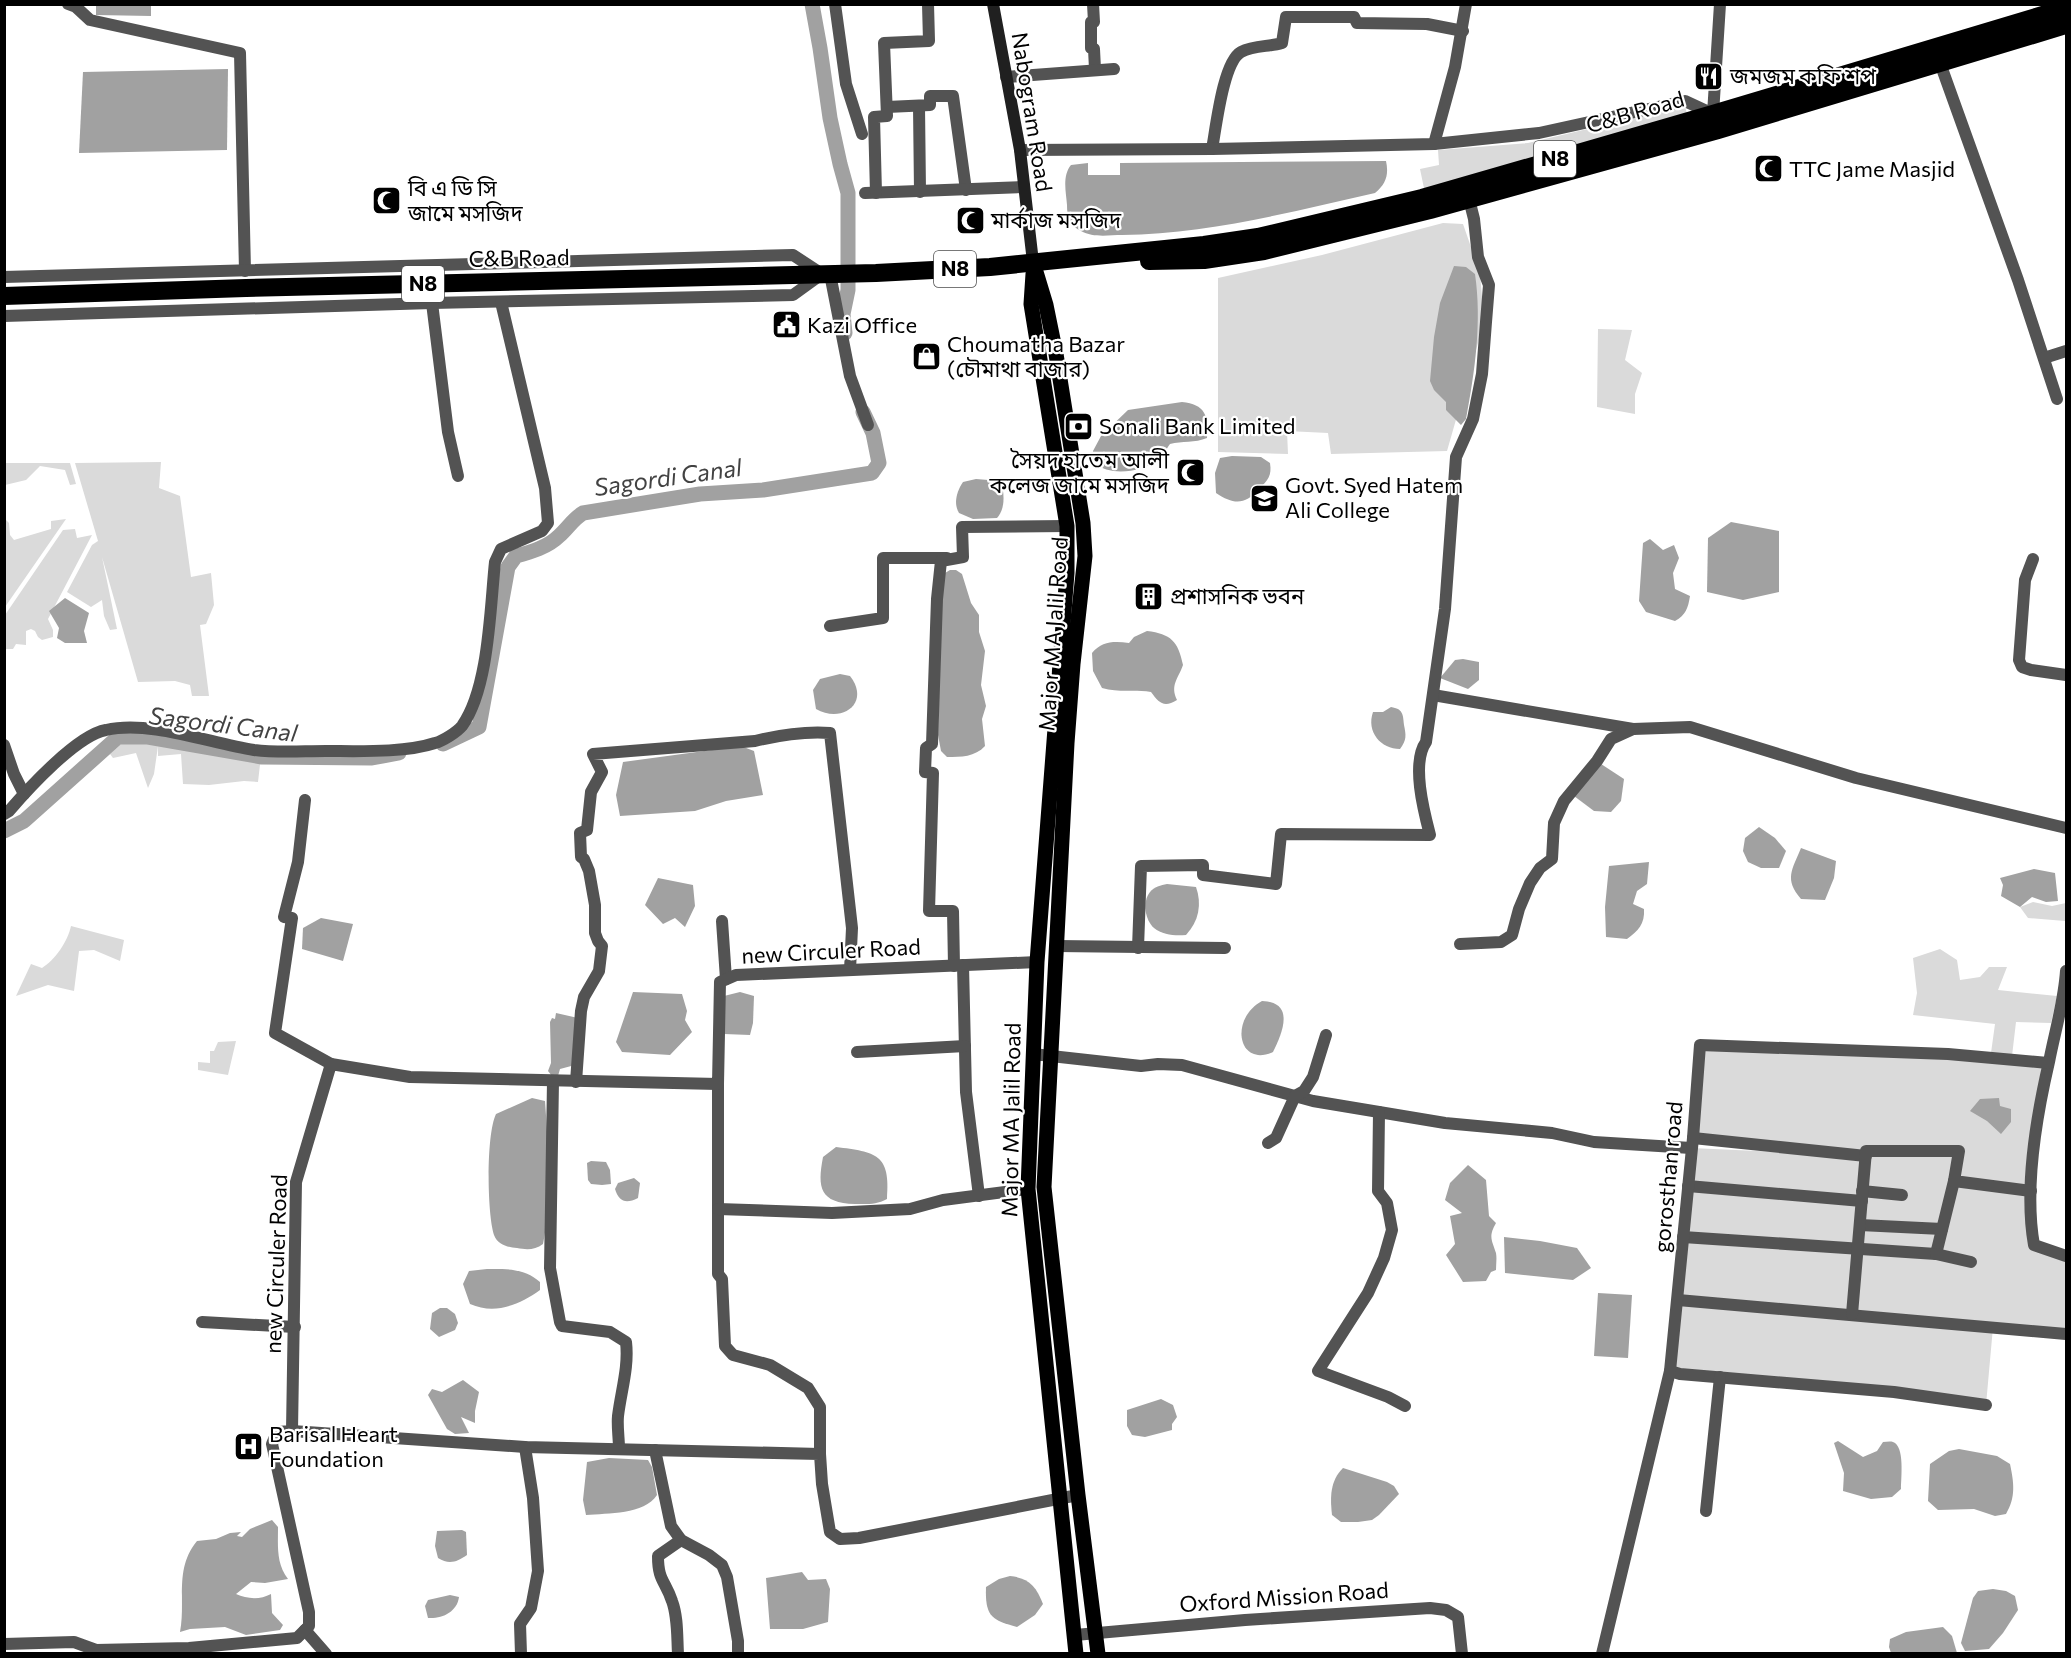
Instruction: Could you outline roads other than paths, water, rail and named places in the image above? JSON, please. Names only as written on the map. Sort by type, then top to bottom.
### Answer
[{"type":"highway","name":"C&B Road","points":[[4,296],[876,273],[990,267],[1204,245],[1258,237],[1422,198],[2067,8]]},
{"type":"highway","name":"C&B Road","points":[[1033,262],[1204,260],[1264,251],[1469,199],[1718,130],[2067,25]]},
{"type":"main road","name":"Nabogram Road","points":[[993,4],[1020,150],[1033,262]]},
{"type":"main road","name":"Major MA Jalil Road","points":[[1033,262],[1031,304],[1067,526],[1067,573],[1037,962],[1028,1189],[1076,1653]]},
{"type":"main road","name":"Major MA Jalil Road","points":[[1033,262],[1046,304],[1058,366],[1083,523],[1085,556],[1071,687],[1044,1187],[1098,1653]]},
{"type":"street","points":[[68,4],[76,7],[90,20],[240,53],[245,271]]},
{"type":"street","points":[[835,4],[846,84],[862,134]]},
{"type":"street","points":[[928,4],[929,41],[884,43],[887,116],[874,117],[870,193],[1024,187]]},
{"type":"street","points":[[1093,4],[1094,22],[1091,22],[1091,48],[1094,49],[1095,69]]},
{"type":"street","points":[[1434,144],[1455,67],[1466,4]]},
{"type":"street","points":[[1020,150],[1434,144],[1539,134],[1685,101],[1713,114],[1720,4]]},
{"type":"street","points":[[1212,149],[1227,75],[1233,60],[1239,53],[1250,48],[1282,44],[1286,17],[1354,17],[1357,23],[1427,24],[1462,31]]},
{"type":"street","points":[[1940,63],[2057,399]]},
{"type":"street","points":[[1006,77],[1114,69]]},
{"type":"street","points":[[887,107],[930,105],[930,96],[953,96],[966,190]]},
{"type":"street","points":[[919,106],[920,192]]},
{"type":"street","points":[[1138,948],[1141,866],[1203,865],[1203,875],[1276,884],[1281,834],[1430,836],[1421,800],[1421,749],[1426,742],[1445,609],[1456,457],[1473,420],[1482,374],[1488,295],[1488,285],[1478,257],[1474,219],[1469,199]]},
{"type":"street","points":[[4,277],[793,255],[831,274]]},
{"type":"street","points":[[4,316],[793,295],[831,274]]},
{"type":"street","points":[[831,274],[850,376],[868,425]]},
{"type":"street","points":[[4,814],[70,751],[87,738],[103,730],[148,729],[270,752],[366,751],[436,743],[460,728],[473,704],[481,676],[495,562],[501,549],[542,531],[548,523],[545,488],[501,302]]},
{"type":"street","points":[[432,303],[448,432],[458,476]]},
{"type":"street","points":[[2044,358],[2067,351]]},
{"type":"street","points":[[963,557],[962,527],[1067,526]]},
{"type":"street","points":[[830,626],[883,618],[883,558],[963,557]]},
{"type":"street","points":[[963,557],[941,561],[932,744],[926,748],[925,772],[933,773],[929,911],[953,912],[965,1046],[966,1092],[978,1196]]},
{"type":"street","points":[[2033,559],[2025,580],[2019,660],[2022,667],[2031,670],[2067,675]]},
{"type":"street","points":[[1433,694],[1633,729],[1690,727],[1856,778],[2067,828]]},
{"type":"street","points":[[1460,944],[1502,942],[1512,935],[1519,909],[1530,883],[1540,868],[1552,859],[1554,823],[1564,801],[1597,761],[1611,739],[1633,729]]},
{"type":"street","points":[[576,1082],[581,1011],[584,998],[599,971],[602,946],[595,933],[595,905],[589,871],[580,854],[580,833],[587,830],[591,792],[602,772],[593,754],[755,741],[812,732],[830,733],[852,928],[850,970]]},
{"type":"street","points":[[4,744],[14,774],[24,794]]},
{"type":"street","points":[[304,800],[298,862],[284,917],[292,918],[275,1033],[331,1064],[410,1077],[718,1084],[718,1274],[722,1280],[725,1346],[733,1355],[770,1365],[807,1388],[820,1407],[822,1484],[830,1532],[840,1539],[859,1538],[1078,1495]]},
{"type":"street","points":[[722,921],[726,979]]},
{"type":"street","points":[[1057,946],[1225,948]]},
{"type":"street","name":"new Circuler Road","points":[[718,1084],[720,982],[736,975],[1037,962]]},
{"type":"street","points":[[2067,971],[2065,1000],[2048,1063],[2032,1160],[2030,1221],[2034,1245],[2067,1256]]},
{"type":"street","points":[[1268,1143],[1276,1138],[1294,1096],[1304,1091],[1313,1077],[1326,1035]]},
{"type":"street","name":"gorosthan road","points":[[1602,1653],[1670,1371],[1700,1045],[1947,1054],[2048,1063]]},
{"type":"street","points":[[857,1052],[965,1046]]},
{"type":"street","points":[[1033,1054],[1141,1066],[1182,1065],[1294,1096],[1379,1112],[1445,1123],[1552,1133],[1594,1142],[1692,1143],[1866,1156]]},
{"type":"street","name":"new Circuler Road","points":[[292,1431],[296,1182],[331,1064]]},
{"type":"street","points":[[553,1081],[550,1268],[562,1326],[610,1332],[626,1342],[622,1400],[618,1415],[620,1449]]},
{"type":"street","points":[[1379,1112],[1378,1191],[1387,1203],[1392,1230],[1384,1258],[1368,1293],[1318,1371],[1388,1397],[1405,1406]]},
{"type":"street","points":[[1852,1314],[1866,1151],[1959,1151],[1936,1254]]},
{"type":"street","points":[[1954,1181],[2031,1191]]},
{"type":"street","points":[[1688,1186],[1862,1196],[1902,1195]]},
{"type":"street","points":[[718,1209],[832,1213],[910,1209],[943,1200],[1028,1189]]},
{"type":"street","points":[[1860,1225],[1942,1229]]},
{"type":"street","points":[[1683,1237],[1936,1254],[1971,1262]]},
{"type":"street","points":[[1678,1300],[2067,1334]]},
{"type":"street","points":[[202,1322],[295,1327]]},
{"type":"street","points":[[1670,1371],[1680,1374],[1894,1392],[1986,1405]]},
{"type":"street","points":[[1706,1510],[1720,1377]]},
{"type":"street","points":[[4,1644],[20,1648],[74,1642],[96,1652],[189,1648],[211,1650],[297,1638],[309,1626],[309,1612],[272,1444],[277,1432],[292,1431],[525,1447],[820,1454]]},
{"type":"street","points":[[521,1653],[520,1624],[531,1608],[538,1571],[533,1498],[525,1447]]},
{"type":"street","points":[[655,1450],[671,1526],[681,1540],[722,1565],[727,1577],[738,1653]]},
{"type":"street","points":[[678,1653],[672,1600],[662,1583],[658,1570],[658,1556],[681,1540]]},
{"type":"street","name":"Oxford Mission Road","points":[[1075,1635],[1245,1620],[1430,1608],[1446,1610],[1458,1617],[1462,1653]]},
{"type":"street","points":[[305,1630],[326,1653]]},
{"type":"waterway","name":"Sagordi Canal","points":[[812,4],[830,118],[848,193],[848,290],[843,314],[845,333]]},
{"type":"waterway","name":"Sagordi Canal","points":[[443,744],[479,727],[508,567],[516,556],[550,543],[583,513],[700,494],[763,490],[872,473],[879,463],[873,433],[863,412]]},
{"type":"waterway","name":"Sagordi Canal","points":[[4,831],[24,821],[118,737],[148,737],[262,757],[372,758],[399,753]]},
{"type":"place","name":"জমজম কফি শপ","points":[[1709,76]]},
{"type":"place","name":"TTC Jame Masjid","points":[[1768,169]]},
{"type":"place","name":"বি এ ডি সি জামে মসজিদ","points":[[387,201]]},
{"type":"place","name":"মার্কাজ মসজিদ","points":[[970,220]]},
{"type":"place","name":"Kazi Office","points":[[786,325]]},
{"type":"place","name":"Choumatha Bazar (চৌমাথা বাজার)","points":[[926,357]]},
{"type":"place","name":"Sonali Bank Limited","points":[[1078,426]]},
{"type":"place","name":"সৈয়দ হাতেম আলী কলেজ জামে মসজিদ","points":[[1190,473]]},
{"type":"place","name":"Govt. Syed Hatem Ali College","points":[[1264,498]]},
{"type":"place","name":"প্রশাসনিক ভবন","points":[[1149,596]]},
{"type":"place","name":"Barisal Heart Foundation","points":[[248,1447]]}]
